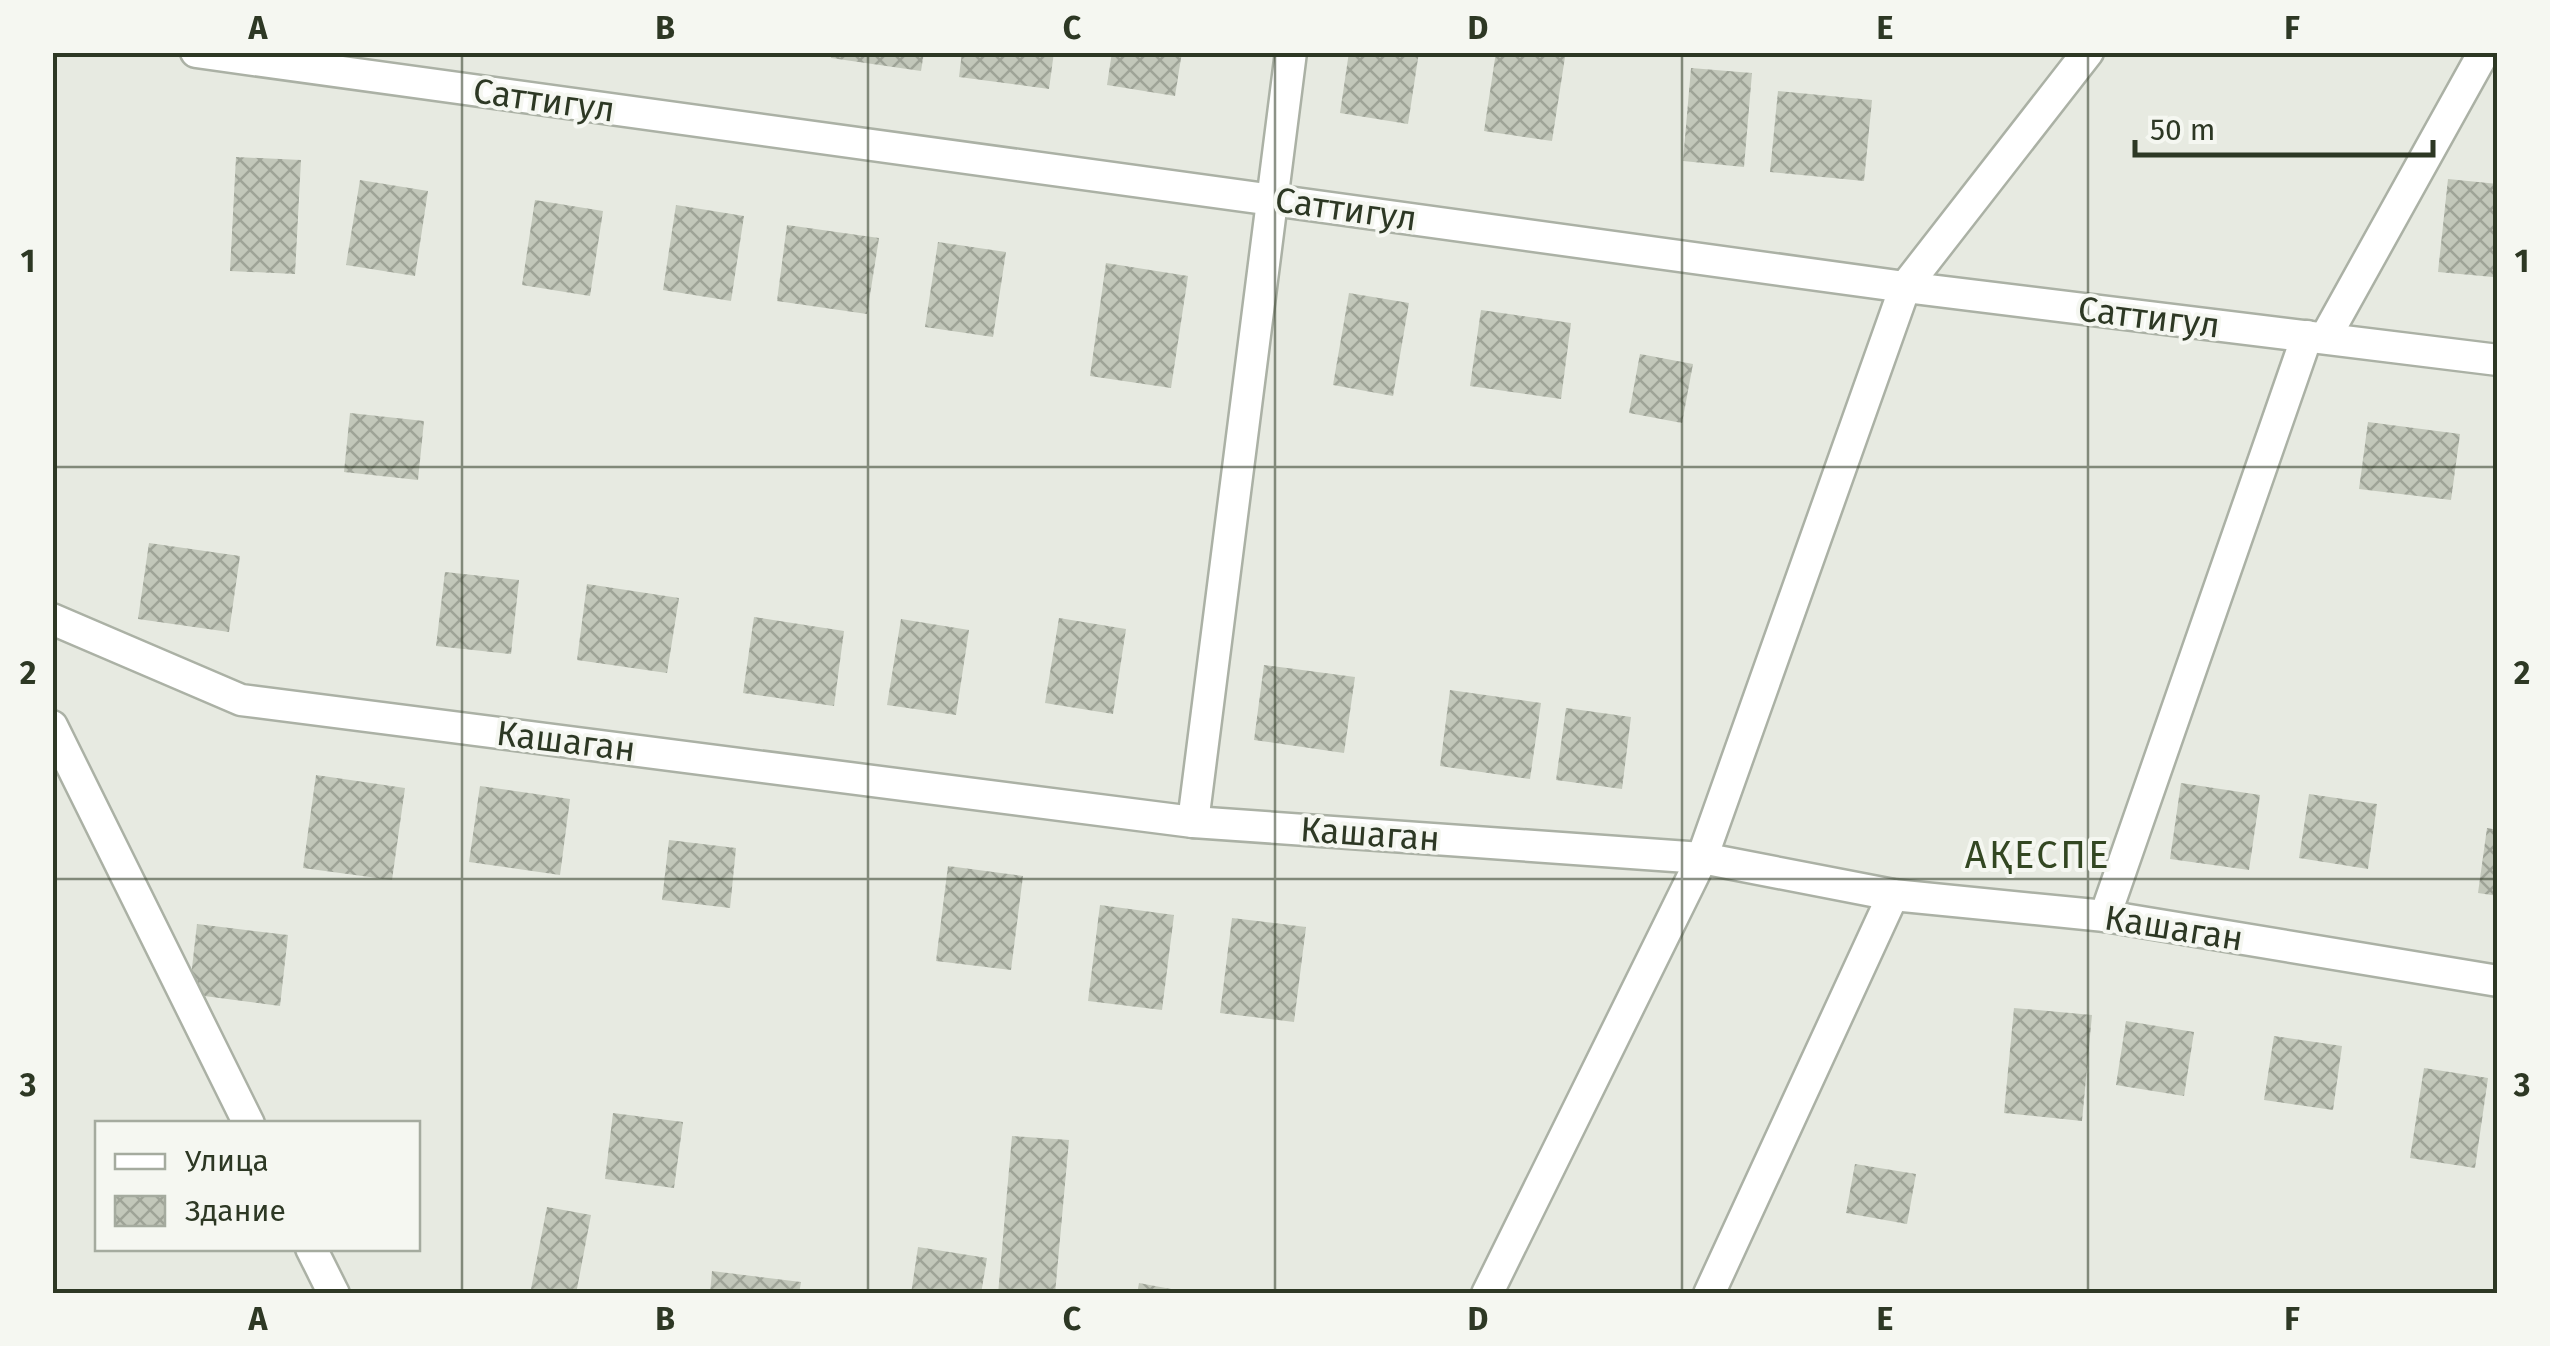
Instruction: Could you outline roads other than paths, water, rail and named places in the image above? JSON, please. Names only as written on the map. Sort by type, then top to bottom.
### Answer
[{"type":"street","name":"Саттигул","points":[[196,52],[1905,287],[2498,360]]},
{"type":"street","points":[[1193,822],[1291,52]]},
{"type":"street","points":[[1487,1294],[1702,858],[1905,287],[2088,52]]},
{"type":"street","points":[[2105,916],[2316,337],[2484,52]]},
{"type":"street","name":"Кашаган","points":[[52,619],[241,700],[1193,822],[1702,858],[1893,895],[2105,916],[2498,980]]},
{"type":"street","points":[[52,726],[249,1121]]},
{"type":"street","points":[[1709,1294],[1893,895]]},
{"type":"street","points":[[313,1251],[334,1294]]},
{"type":"district","name":"АҚЕСПЕ","points":[[2038,855]]}]
